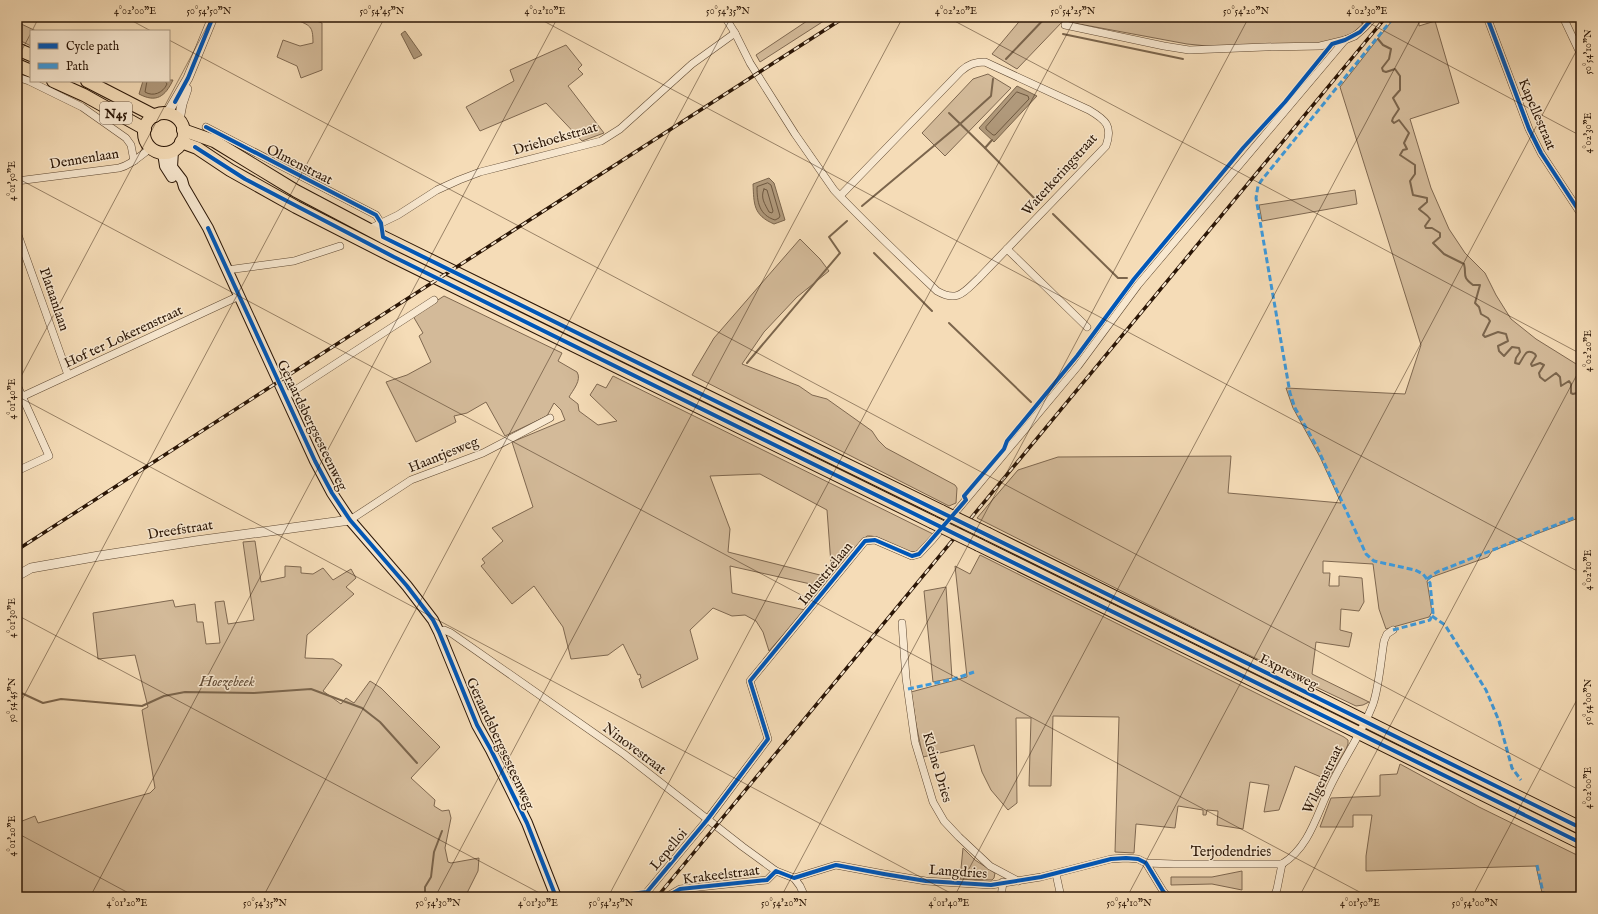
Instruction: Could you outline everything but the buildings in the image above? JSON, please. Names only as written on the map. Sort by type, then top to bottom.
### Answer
[{"type":"highway","points":[[17,49],[30,55]]},
{"type":"highway","points":[[17,65],[30,71]]},
{"type":"highway","name":"N45","points":[[55,82],[84,95],[145,129]]},
{"type":"highway","name":"N45","points":[[89,82],[161,115]]},
{"type":"highway","points":[[161,115],[181,131],[168,152],[150,148],[144,137],[145,129],[150,119],[161,115]]},
{"type":"highway","name":"Expresweg","points":[[181,131],[214,141],[296,191],[382,236],[1581,828]]},
{"type":"highway","name":"Expresweg","points":[[181,131],[197,148],[230,170],[270,193],[394,257],[1581,843]]},
{"type":"main road","name":"Geraardsbergsesteenweg","points":[[168,152],[172,167],[182,180],[184,187],[208,228],[332,493],[350,520],[422,605],[439,632],[467,703],[527,823],[556,897]]},
{"type":"street","points":[[161,115],[188,78],[213,17]]},
{"type":"street","points":[[725,17],[735,33]]},
{"type":"street","points":[[1065,24],[1164,46],[1189,50],[1265,46],[1320,46],[1345,40],[1360,32],[1374,17]]},
{"type":"street","name":"Kapellestraat","points":[[1486,17],[1529,129],[1541,153],[1581,214]]},
{"type":"street","points":[[1562,17],[1581,54]]},
{"type":"street","name":"Waterkeringstraat","points":[[735,33],[750,63],[795,134],[834,190],[888,246],[937,291],[947,297],[957,296],[965,291],[1106,146],[1109,136],[1108,128],[1099,116],[1089,110],[985,62],[969,64],[840,196]]},
{"type":"street","name":"Driehoekstraat","points":[[369,229],[398,215],[436,190],[480,172],[601,141],[620,129],[692,64],[735,33]]},
{"type":"street","name":"Industrielaan","points":[[750,681],[865,541],[875,540],[912,556],[919,554],[929,544],[1078,366],[1138,285],[1345,40]]},
{"type":"street","points":[[17,77],[30,81]]},
{"type":"street","points":[[181,131],[182,104],[189,82],[188,78]]},
{"type":"street","points":[[31,82],[82,107],[126,138],[131,145],[134,161]]},
{"type":"street","name":"Olmenstraat","points":[[206,127],[376,215],[382,223]]},
{"type":"street","name":"Dennenlaan","points":[[17,181],[119,168],[134,161],[150,148]]},
{"type":"street","points":[[382,223],[382,236]]},
{"type":"street","name":"Plataanlaan","points":[[17,232],[68,375]]},
{"type":"street","points":[[227,270],[294,261],[340,246]]},
{"type":"street","points":[[1007,249],[1087,327]]},
{"type":"street","name":"Hof ter Lokerenstraat","points":[[20,398],[239,296]]},
{"type":"street","name":"Geraardsbergsesteenweg","points":[[286,396],[434,300]]},
{"type":"street","points":[[17,385],[20,398],[49,456],[17,471]]},
{"type":"street","name":"Haantjesweg","points":[[350,520],[412,480],[483,452],[550,418]]},
{"type":"street","name":"Dreefstraat","points":[[17,576],[31,568],[100,556],[350,520]]},
{"type":"street","name":"Kleine Dries","points":[[902,623],[906,678],[915,742],[933,802],[944,821],[959,838],[990,866],[1018,881]]},
{"type":"street","name":"Ninovestraat","points":[[439,632],[444,630],[450,633],[522,681],[624,754],[707,820],[776,871],[794,878]]},
{"type":"street","name":"Wilgenstraat","points":[[1282,864],[1292,858],[1305,840],[1315,823],[1330,786],[1360,734],[1374,702],[1384,641],[1387,634],[1393,630]]},
{"type":"street","name":"Lepelloi","points":[[646,892],[707,820],[768,739],[750,681]]},
{"type":"street","name":"Langdries","points":[[794,878],[836,865],[926,881],[991,885],[1056,874],[1111,859],[1138,859],[1146,863]]},
{"type":"street","points":[[1146,863],[1168,897]]},
{"type":"street","name":"Terjodendries","points":[[1146,863],[1282,864],[1274,897]]},
{"type":"street","name":"Krakeelstraat","points":[[666,897],[680,889],[767,880],[776,871]]},
{"type":"street","points":[[1056,874],[1061,897]]},
{"type":"street","points":[[794,878],[805,897]]},
{"type":"street","points":[[1001,897],[1003,882]]},
{"type":"shaded area","points":[[295,17],[306,17],[322,23],[322,70],[301,78],[297,66],[277,57],[283,40],[300,46],[313,43],[310,27],[295,19]]},
{"type":"shaded area","points":[[813,17],[830,17],[760,62],[756,55]]},
{"type":"shaded area","points":[[1023,17],[1371,17],[1355,31],[1337,40],[1323,43],[1207,46],[1187,44],[1063,21],[1017,69],[992,54]]},
{"type":"shaded area","points":[[1395,17],[1419,17],[1419,26],[1435,21],[1459,103],[1410,119],[1431,188],[1449,229],[1465,253],[1485,273],[1496,295],[1511,319],[1536,339],[1581,367],[1581,517],[1492,551],[1488,557],[1432,577],[1427,581],[1432,612],[1429,617],[1386,629],[1379,609],[1373,564],[1323,561],[1323,573],[1330,573],[1329,586],[1339,586],[1339,576],[1362,578],[1364,602],[1359,611],[1341,609],[1340,630],[1352,633],[1349,647],[1316,642],[1312,674],[1369,702],[1356,706],[1232,647],[977,518],[1018,470],[1058,457],[1231,456],[1228,493],[1341,503],[1320,457],[1293,408],[1286,388],[1405,394],[1421,345],[1340,87]]},
{"type":"shaded area","points":[[17,22],[34,30],[30,30],[30,46],[17,39]]},
{"type":"shaded area","points":[[566,45],[582,65],[578,69],[583,74],[568,86],[604,133],[582,141],[546,103],[480,131],[466,107],[514,81],[510,70]]},
{"type":"shaded area","points":[[988,74],[1011,88],[945,156],[922,133],[973,79]]},
{"type":"shaded area","points":[[1355,190],[1357,204],[1262,221],[1259,205]]},
{"type":"shaded area","points":[[800,239],[820,259],[829,271],[797,297],[764,332],[742,364],[799,386],[812,395],[827,399],[872,431],[886,448],[955,485],[957,488],[956,503],[949,506],[692,375],[714,338]]},
{"type":"shaded area","points":[[444,296],[562,353],[558,361],[577,372],[578,375],[578,382],[569,397],[578,404],[579,411],[598,425],[617,421],[590,395],[597,384],[606,388],[613,376],[933,534],[924,547],[918,551],[911,552],[882,539],[867,536],[860,542],[832,577],[827,510],[760,474],[710,476],[730,529],[728,552],[831,578],[824,587],[730,566],[732,593],[805,610],[769,651],[763,632],[756,621],[745,615],[732,616],[713,608],[690,630],[698,659],[642,688],[639,679],[641,678],[640,674],[638,675],[623,644],[608,655],[571,659],[563,627],[534,586],[512,604],[481,566],[485,563],[482,559],[503,541],[492,528],[533,507],[512,442],[565,420],[561,410],[554,403],[547,416],[505,436],[486,402],[467,413],[454,416],[456,422],[416,442],[386,382],[407,375],[431,362],[419,336],[423,333],[413,316]]},
{"type":"shaded area","points":[[255,541],[261,582],[285,577],[285,566],[301,567],[301,573],[313,574],[323,568],[333,580],[351,569],[356,578],[346,587],[354,594],[307,635],[305,658],[333,659],[342,665],[323,691],[341,704],[346,698],[354,703],[370,681],[381,688],[440,747],[411,778],[435,800],[434,806],[442,811],[449,810],[451,818],[445,848],[448,862],[451,863],[479,858],[478,871],[465,897],[17,897],[17,823],[35,816],[38,823],[150,793],[155,788],[142,710],[148,707],[135,655],[98,659],[93,613],[173,600],[175,607],[195,604],[197,622],[203,622],[206,644],[220,643],[215,602],[224,601],[228,624],[254,620],[243,542]]},
{"type":"shaded area","points":[[980,555],[1344,737],[1348,740],[1348,744],[1328,780],[1295,766],[1279,810],[1264,812],[1269,785],[1250,782],[1243,829],[1217,825],[1218,811],[1207,810],[1206,815],[1203,815],[1203,810],[1178,806],[1175,828],[1136,824],[1134,853],[1115,852],[1119,717],[1053,716],[1051,786],[1029,786],[1031,718],[1016,718],[1017,803],[1008,810],[991,790],[982,772],[974,745],[923,757],[911,692],[967,677],[955,566],[970,574]]},
{"type":"shaded area","points":[[946,587],[952,678],[933,682],[924,591]]},
{"type":"shaded area","points":[[1400,764],[1479,807],[1581,857],[1581,897],[1543,897],[1536,866],[1366,871],[1366,856],[1372,815],[1353,815],[1353,827],[1320,827],[1331,798],[1380,796],[1380,775],[1397,774]]},
{"type":"shaded area","points":[[963,848],[975,860],[995,873],[992,880],[960,879]]},
{"type":"shaded area","points":[[1242,871],[1242,890],[1212,884],[1171,885],[1171,877],[1212,877]]},
{"type":"water","points":[[405,31],[422,55],[414,59],[401,34]]},
{"type":"water","points":[[170,80],[173,80],[167,91],[159,97],[150,98],[139,94],[143,82],[170,82]]},
{"type":"water","points":[[1017,86],[1037,96],[994,142],[979,128]]},
{"type":"water","points":[[769,178],[774,183],[785,220],[774,224],[767,221],[758,213],[754,197],[753,184]]},
{"type":"waterway","points":[[1006,59],[1046,17]]},
{"type":"waterway","points":[[1363,25],[1362,22],[1366,17]]},
{"type":"waterway","points":[[1063,34],[1183,59]]},
{"type":"waterway","points":[[1378,39],[1383,45],[1391,49],[1389,59],[1382,68],[1383,71],[1386,72],[1395,69],[1400,76],[1400,90],[1393,98],[1399,109],[1392,121],[1394,123],[1399,120],[1409,133],[1404,143],[1407,149],[1403,150],[1400,155],[1415,165],[1415,174],[1410,181],[1413,195],[1427,198],[1427,202],[1419,209],[1430,219],[1425,226],[1426,228],[1432,228],[1440,233],[1440,237],[1433,243],[1444,254],[1464,264],[1467,279],[1473,285],[1480,285],[1475,303],[1479,307],[1481,314],[1490,321],[1483,335],[1485,337],[1498,332],[1506,334],[1508,341],[1498,346],[1499,351],[1504,356],[1512,347],[1519,348],[1520,352],[1515,363],[1519,364],[1525,354],[1532,352],[1536,356],[1531,364],[1532,366],[1540,363],[1544,365],[1539,373],[1540,377],[1545,381],[1556,373],[1560,377],[1561,386],[1569,381],[1571,384],[1571,393],[1581,392]]},
{"type":"waterway","points":[[862,206],[991,96],[993,79]]},
{"type":"waterway","points":[[949,113],[985,148]]},
{"type":"waterway","points":[[992,140],[985,148],[1038,202]]},
{"type":"waterway","points":[[1053,214],[1118,278],[1127,278]]},
{"type":"waterway","points":[[747,363],[840,253],[829,237],[847,221]]},
{"type":"waterway","points":[[874,253],[932,311]]},
{"type":"waterway","points":[[949,323],[1031,402]]},
{"type":"waterway","name":"Hoezebeek","points":[[17,691],[43,703],[61,699],[142,706],[164,696],[185,692],[254,693],[311,689],[362,708],[380,722],[417,763]]},
{"type":"waterway","name":"Hoezebeek","points":[[422,897],[425,895],[425,887],[431,877],[434,852],[442,831]]},
{"type":"railway","points":[[17,550],[845,17]]},
{"type":"railway","points":[[657,897],[1386,17]]},
{"type":"marked path","points":[[1393,630],[1430,620],[1433,613],[1430,583],[1423,574],[1415,570],[1374,561],[1366,554],[1317,447],[1295,408],[1290,393],[1256,198],[1258,186],[1261,181],[1394,17]]},
{"type":"marked path","points":[[1427,579],[1437,572],[1581,515]]},
{"type":"marked path","points":[[1432,616],[1445,625],[1486,690],[1499,721],[1512,768],[1521,780]]},
{"type":"marked path","points":[[908,689],[954,679],[974,672]]},
{"type":"marked path","points":[[1537,865],[1544,897]]},
{"type":"cycle path","points":[[175,102],[188,78],[213,17]]},
{"type":"cycle path","points":[[606,897],[647,892],[707,820],[768,739],[750,681],[865,541],[875,540],[912,556],[919,554],[966,500],[964,496],[1004,449],[1007,441],[1077,356],[1134,279],[1243,148],[1285,102],[1332,44],[1345,40],[1360,32],[1374,17]]},
{"type":"cycle path","points":[[1487,17],[1529,129],[1541,153],[1581,214]]},
{"type":"cycle path","points":[[206,127],[376,215],[381,223],[383,237],[1581,828]]},
{"type":"cycle path","points":[[195,147],[245,179],[394,257],[1581,843]]},
{"type":"cycle path","points":[[208,228],[315,461],[332,493],[350,520],[407,586],[433,620],[477,725],[527,823],[556,897]]},
{"type":"cycle path","points":[[666,897],[680,889],[767,880],[776,871],[794,878],[836,865],[926,881],[991,885],[1041,877],[1111,859],[1126,858],[1138,859],[1146,863],[1168,897]]}]
